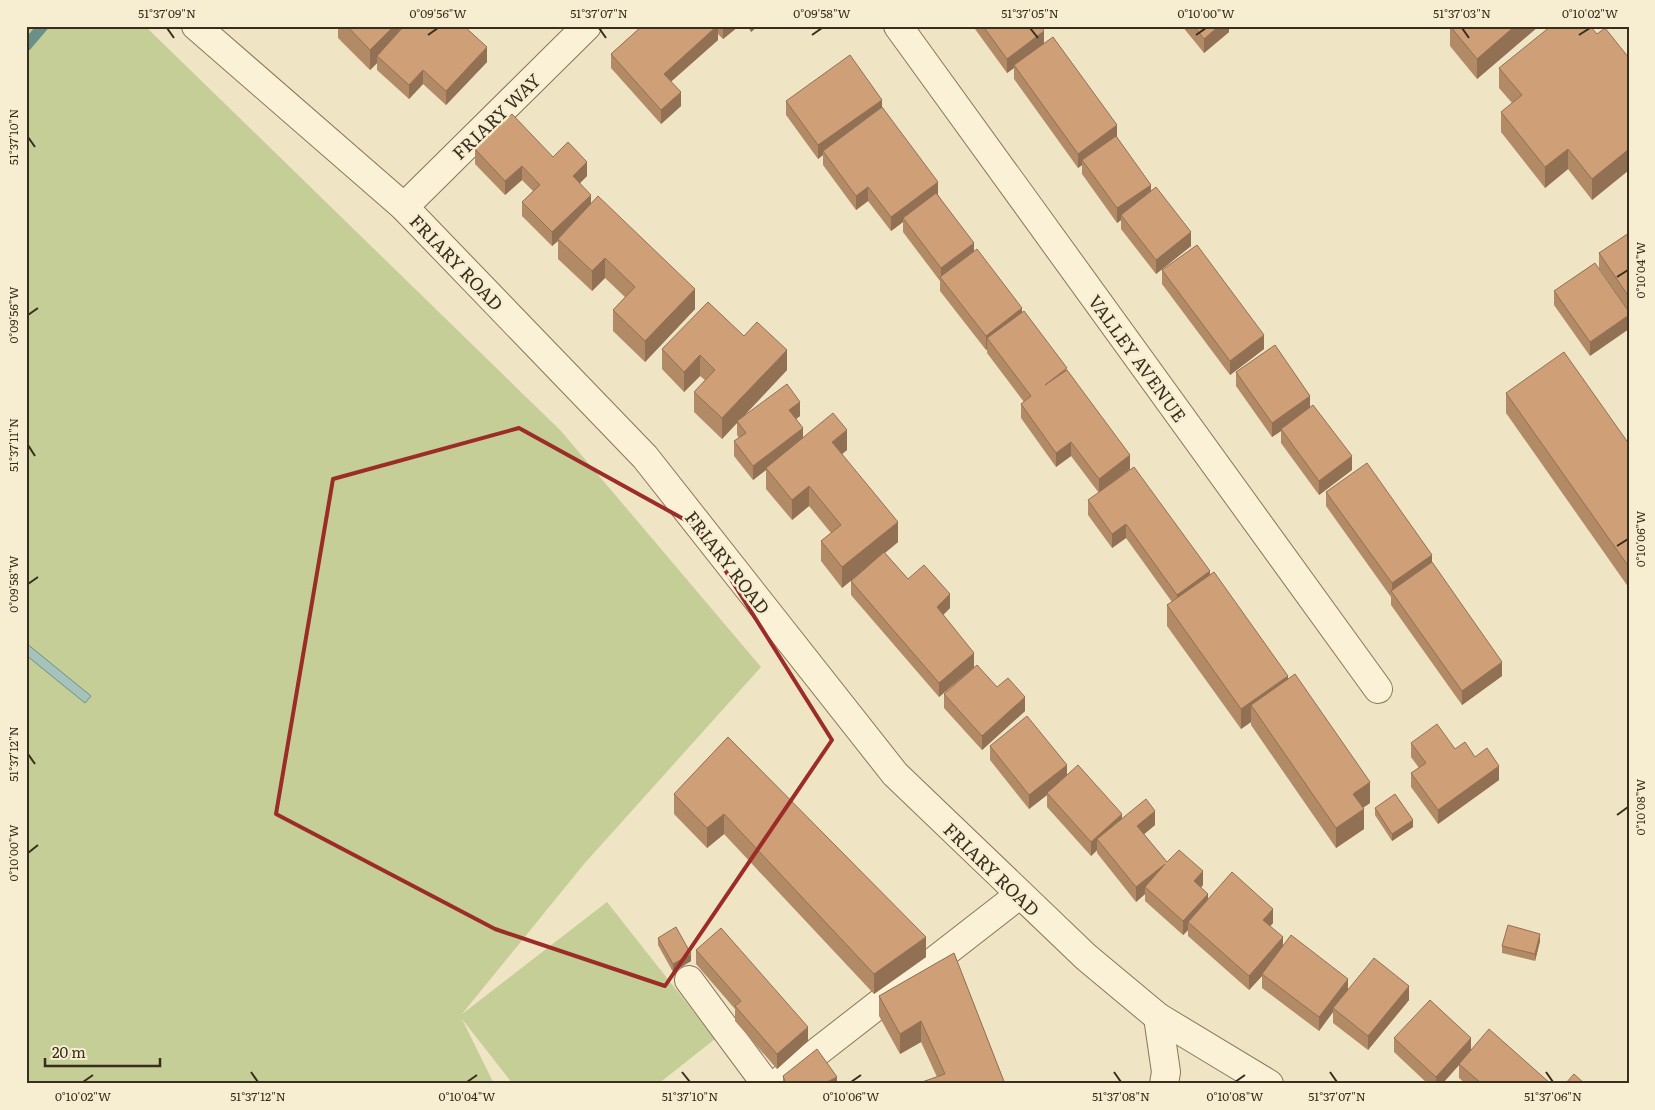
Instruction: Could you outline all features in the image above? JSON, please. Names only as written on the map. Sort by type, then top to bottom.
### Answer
[{"type":"street","name":"FRIARY ROAD","points":[[196,26],[404,206],[645,457],[895,774],[1086,958],[1158,1017],[1269,1084]]},
{"type":"street","name":"FRIARY WAY","points":[[404,206],[588,26]]},
{"type":"street","name":"VALLEY AVENUE","points":[[898,26],[1378,689]]},
{"type":"street","points":[[776,1084],[1019,895]]},
{"type":"street","points":[[689,980],[766,1084]]},
{"type":"street","points":[[1158,1017],[1166,1072],[1164,1084]]},
{"type":"highlighted area","points":[[519,428],[698,527],[832,740],[665,986],[495,929],[276,814],[333,479]]},
{"type":"green space","points":[[26,26],[145,26],[561,431],[761,667],[584,864],[462,1014],[607,902],[715,1039],[658,1084],[513,1084],[462,1019],[494,1084],[26,1084]]},
{"type":"water","points":[[26,643],[91,696],[85,703],[26,655]]},
{"type":"building","points":[[347,26],[394,26],[370,50]]},
{"type":"building","points":[[404,26],[464,26],[487,47],[446,91],[423,70],[409,85],[377,56]]},
{"type":"building","points":[[642,26],[717,26],[664,74],[681,92],[661,110],[611,54]]},
{"type":"building","points":[[983,26],[1041,26],[1044,31],[1007,59]]},
{"type":"building","points":[[1194,26],[1219,26],[1204,39]]},
{"type":"building","points":[[1450,26],[1515,26],[1477,59]]},
{"type":"building","points":[[1551,26],[1590,26],[1597,34],[1605,28],[1629,58],[1629,149],[1592,179],[1568,149],[1545,167],[1501,112],[1522,95],[1499,68]]},
{"type":"building","points":[[1053,37],[1117,125],[1078,154],[1014,65]]},
{"type":"building","points":[[850,55],[882,100],[818,145],[786,101]]},
{"type":"building","points":[[882,107],[938,182],[891,217],[868,187],[856,196],[823,151]]},
{"type":"building","points":[[512,114],[553,157],[568,142],[587,162],[573,176],[591,195],[552,232],[522,202],[540,185],[522,166],[505,181],[475,149]]},
{"type":"building","points":[[1116,136],[1151,185],[1117,208],[1082,160]]},
{"type":"building","points":[[1156,187],[1191,232],[1156,260],[1121,215]]},
{"type":"building","points":[[936,193],[974,243],[941,268],[903,218]]},
{"type":"building","points":[[598,196],[695,289],[645,341],[613,310],[635,287],[605,258],[592,271],[558,239]]},
{"type":"building","points":[[1629,233],[1629,297],[1599,253]]},
{"type":"building","points":[[1197,245],[1264,335],[1230,361],[1162,270]]},
{"type":"building","points":[[977,249],[1022,308],[986,336],[940,277]]},
{"type":"building","points":[[1595,263],[1629,312],[1629,315],[1590,342],[1554,291]]},
{"type":"building","points":[[708,302],[744,336],[757,322],[787,350],[722,418],[694,392],[715,370],[700,355],[684,372],[662,349]]},
{"type":"building","points":[[1024,311],[1067,368],[1045,385],[1067,370],[1130,455],[1099,479],[1071,442],[1056,453],[1021,404],[1031,396],[987,338]]},
{"type":"building","points":[[1275,345],[1310,396],[1272,423],[1236,372]]},
{"type":"building","points":[[1564,352],[1629,444],[1629,567],[1506,393]]},
{"type":"building","points":[[787,384],[800,402],[789,410],[803,428],[753,466],[734,441],[746,433],[737,421]]},
{"type":"building","points":[[1313,405],[1352,456],[1319,481],[1281,429]]},
{"type":"building","points":[[833,413],[847,430],[832,442],[898,522],[842,567],[821,541],[841,525],[809,486],[792,500],[766,468]]},
{"type":"building","points":[[1367,463],[1432,555],[1392,583],[1326,492]]},
{"type":"building","points":[[1134,467],[1210,571],[1177,595],[1126,524],[1112,534],[1088,500]]},
{"type":"building","points":[[884,552],[908,579],[924,565],[950,594],[937,607],[974,653],[939,683],[851,581]]},
{"type":"building","points":[[1432,562],[1502,662],[1462,691],[1391,591]]},
{"type":"building","points":[[1214,572],[1288,676],[1241,709],[1167,605]]},
{"type":"building","points":[[977,665],[997,687],[1008,678],[1025,697],[982,736],[944,694]]},
{"type":"building","points":[[1295,674],[1370,782],[1353,794],[1364,809],[1336,828],[1251,705]]},
{"type":"building","points":[[1027,716],[1067,765],[1029,795],[990,746]]},
{"type":"building","points":[[1437,724],[1455,749],[1465,742],[1475,757],[1487,748],[1499,766],[1438,810],[1411,773],[1426,763],[1411,743]]},
{"type":"building","points":[[728,737],[926,937],[874,974],[724,814],[707,828],[674,794]]},
{"type":"building","points":[[1078,765],[1122,814],[1091,842],[1047,793]]},
{"type":"building","points":[[1395,794],[1413,820],[1392,834],[1375,808]]},
{"type":"building","points":[[1146,799],[1155,811],[1137,826],[1167,862],[1179,850],[1203,871],[1194,881],[1208,894],[1183,921],[1145,887],[1165,864],[1136,887],[1097,839]]},
{"type":"building","points":[[1232,872],[1273,909],[1263,920],[1283,937],[1249,976],[1188,922]]},
{"type":"building","points":[[1508,925],[1540,934],[1535,954],[1502,946]]},
{"type":"building","points":[[676,927],[691,954],[673,964],[658,938]]},
{"type":"building","points":[[721,928],[808,1027],[777,1054],[735,1006],[741,1001],[696,950]]},
{"type":"building","points":[[1291,935],[1348,979],[1319,1017],[1262,974]]},
{"type":"building","points":[[954,953],[1005,1084],[923,1084],[922,1082],[945,1074],[921,1021],[900,1034],[879,996]]},
{"type":"building","points":[[1374,958],[1409,986],[1368,1036],[1333,1008]]},
{"type":"building","points":[[1430,1000],[1471,1038],[1436,1077],[1394,1038]]},
{"type":"building","points":[[1489,1029],[1551,1084],[1482,1084],[1459,1064]]},
{"type":"building","points":[[817,1049],[837,1077],[823,1084],[786,1084],[783,1076]]},
{"type":"building","points":[[1574,1074],[1585,1084],[1565,1084]]},
{"type":"waterway","points":[[26,46],[43,26]]}]
